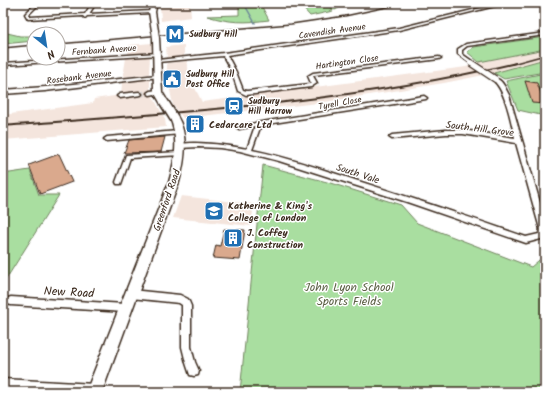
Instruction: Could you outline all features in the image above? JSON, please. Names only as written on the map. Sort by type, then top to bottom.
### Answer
[{"type":"main road","name":"Greenford Road","points":[[94,391],[174,182],[179,150],[178,133],[174,118],[164,102],[154,93],[158,57],[152,12],[154,3]]},
{"type":"street","points":[[38,3],[27,14],[29,18],[34,19],[152,12]]},
{"type":"street","points":[[85,16],[94,3]]},
{"type":"street","name":"Cavendish Avenue","points":[[158,57],[224,54],[399,29],[506,3]]},
{"type":"street","points":[[544,229],[505,89],[495,79],[460,54],[460,50],[466,45],[545,34]]},
{"type":"street","name":"Hartington Close","points":[[224,54],[234,72],[241,91],[246,93],[311,85],[314,83],[310,76],[313,74],[439,58]]},
{"type":"street","name":"Fernbank Avenue","points":[[3,64],[158,57]]},
{"type":"street","name":"Rosebank Avenue","points":[[3,92],[45,89],[157,76]]},
{"type":"street","points":[[120,96],[139,94]]},
{"type":"street","name":"Tyrell Close","points":[[239,127],[424,98]]},
{"type":"street","points":[[249,151],[259,124]]},
{"type":"street","name":"South Hill Grove","points":[[392,137],[452,132],[519,141]]},
{"type":"street","points":[[107,139],[178,133]]},
{"type":"street","name":"South Vale","points":[[119,182],[128,156],[179,150],[194,145],[249,151],[364,185],[526,240],[542,236],[544,229]]},
{"type":"street","points":[[131,294],[180,299],[185,302],[187,306],[184,340],[194,371]]},
{"type":"street","name":"New Road","points":[[11,301],[125,308]]},
{"type":"street","points":[[3,384],[26,389],[94,391]]},
{"type":"shaded area","points":[[160,3],[190,3],[191,17],[161,21]]},
{"type":"shaded area","points":[[152,43],[151,52],[128,54],[129,45]]},
{"type":"shaded area","points":[[184,45],[184,56],[167,58],[166,47]]},
{"type":"shaded area","points":[[545,49],[545,59],[494,73],[444,83],[318,103],[183,118],[173,105],[167,76],[167,63],[187,61],[191,88],[195,88],[202,102],[466,67],[479,62]]},
{"type":"shaded area","points":[[150,56],[149,74],[123,77],[126,58]]},
{"type":"shaded area","points":[[150,79],[150,91],[165,119],[166,127],[3,140],[3,115],[93,103],[94,99],[121,95],[122,83]]},
{"type":"shaded area","name":"Katherine & King's College of London","points":[[181,196],[254,204],[251,226],[173,218]]},
{"type":"green space","points":[[239,3],[268,3],[262,7],[269,20],[238,22],[207,16],[239,15]]},
{"type":"green space","points":[[272,3],[348,3],[335,10],[331,8],[333,11],[310,16],[300,5]]},
{"type":"green space","points":[[3,32],[26,36],[26,42],[3,44]]},
{"type":"green space","points":[[545,37],[545,49],[479,62],[467,52],[474,47]]},
{"type":"green space","points":[[545,59],[545,72],[504,79],[494,73]]},
{"type":"green space","points":[[545,73],[545,116],[518,110],[506,81]]},
{"type":"green space","name":"John Lyon School Sports Fields","points":[[263,165],[327,182],[401,205],[417,223],[531,267],[545,255],[545,392],[240,392]]},
{"type":"green space","points":[[30,170],[39,195],[59,195],[3,284],[3,174]]},
{"type":"building","points":[[525,81],[537,83],[545,104],[532,103]]},
{"type":"building","points":[[165,137],[161,152],[124,153],[129,140]]},
{"type":"building","points":[[59,154],[72,182],[40,194],[29,165]]},
{"type":"building","name":"J. Coffey Construction","points":[[224,229],[245,230],[240,260],[213,258],[216,245],[220,246]]},
{"type":"waterway","points":[[249,3],[246,7],[255,23]]},
{"type":"tunnel","points":[[139,94],[150,93]]},
{"type":"railway","points":[[66,43],[291,24],[345,16],[406,3]]},
{"type":"railway","points":[[3,48],[26,46]]},
{"type":"railway","points":[[514,63],[545,55]]},
{"type":"railway","points":[[3,126],[261,105],[389,88],[453,77],[514,63]]},
{"type":"place","name":"Sudbury Hill","points":[[175,34]]},
{"type":"place","name":"Sudbury Hill Post Office","points":[[172,79]]},
{"type":"place","name":"Sudbury Hill Harrow","points":[[234,106]]},
{"type":"place","name":"Cedarcare Ltd","points":[[195,124]]},
{"type":"place","name":"Katherine & King's College of London","points":[[214,211]]},
{"type":"place","name":"J. Coffey Construction","points":[[233,238]]}]
